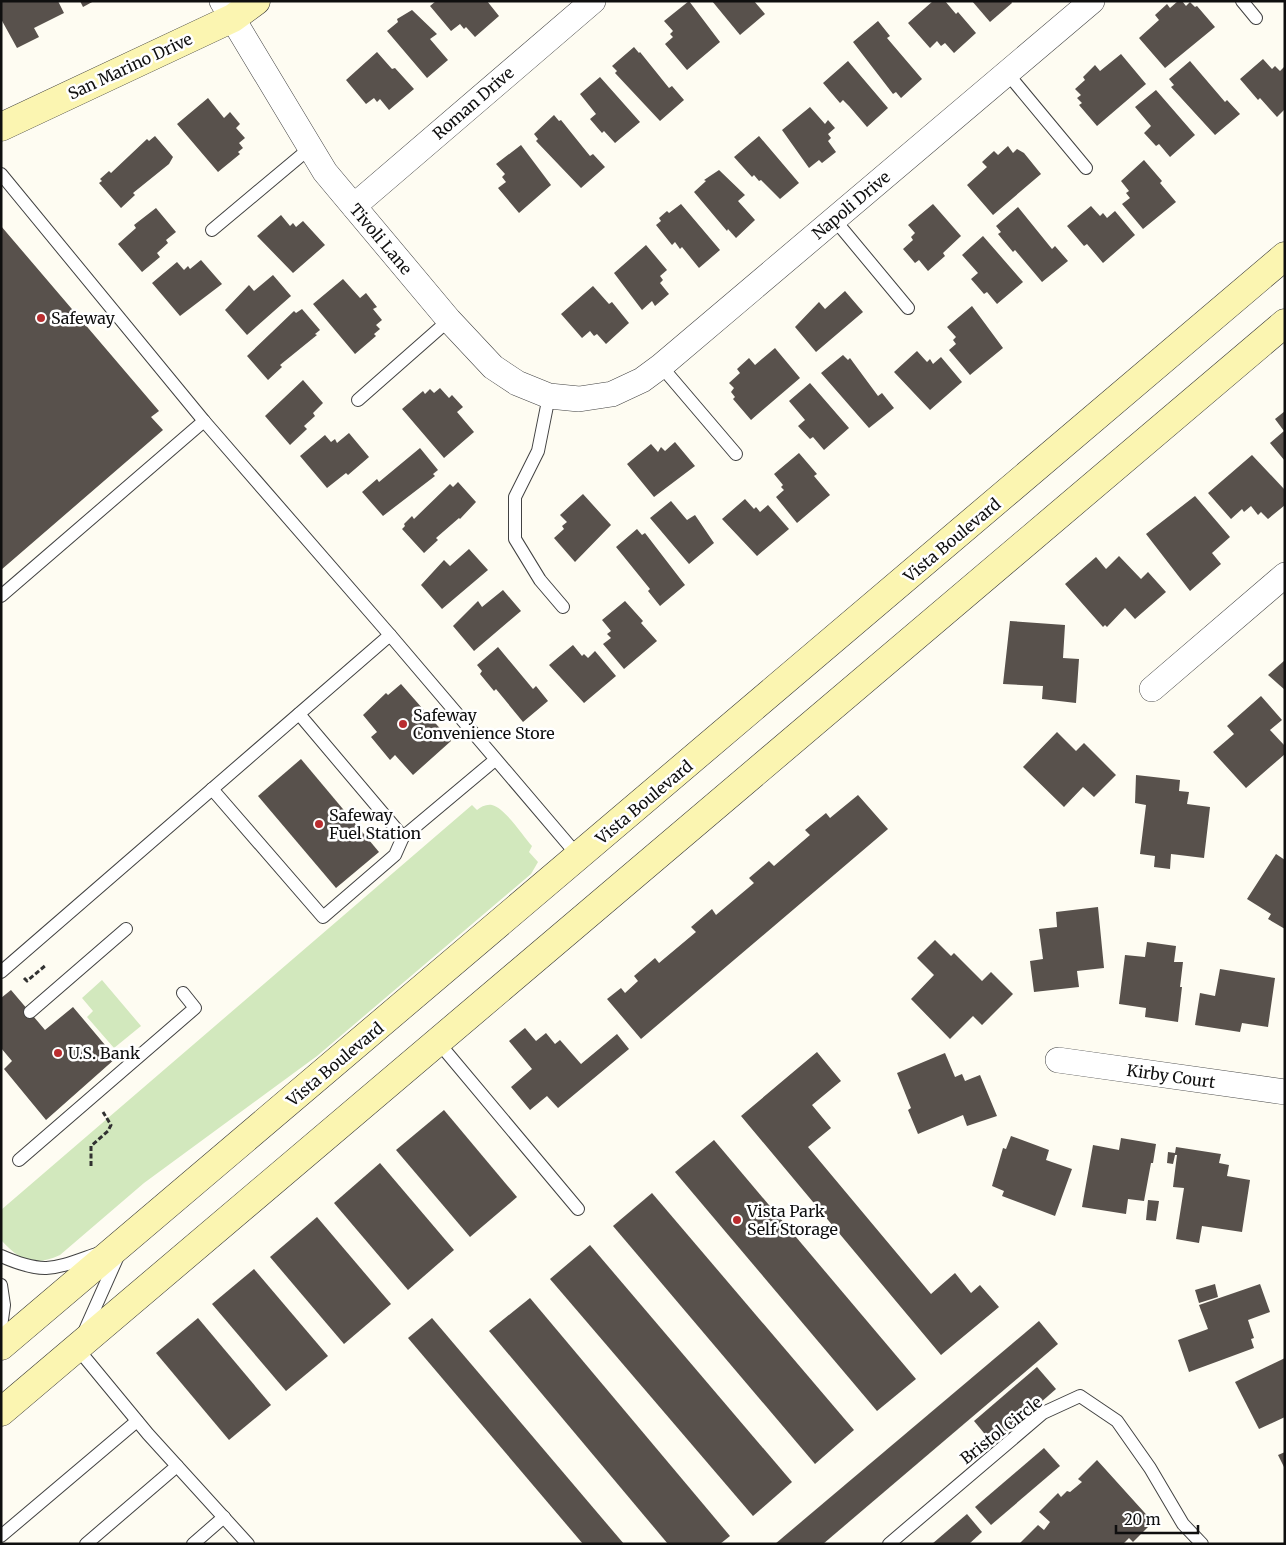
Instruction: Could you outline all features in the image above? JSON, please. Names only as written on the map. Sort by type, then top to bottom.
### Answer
[{"type":"main road","name":"San Marino Drive","points":[[1,127],[228,10],[256,1]]},
{"type":"main road","name":"Vista Boulevard","points":[[1,1346],[1285,256]]},
{"type":"main road","points":[[1,1412],[1285,323]]},
{"type":"street","name":"Roman Drive","points":[[354,206],[593,1]]},
{"type":"street","name":"Napoli Drive","points":[[602,395],[612,394],[642,380],[661,366],[1092,1]]},
{"type":"street","name":"Tivoli Lane","points":[[228,10],[325,172],[449,320],[493,367],[516,384],[549,396],[580,399],[602,395]]},
{"type":"street","points":[[1152,690],[1285,575]]},
{"type":"street","name":"Kirby Court","points":[[1058,1060],[1285,1092]]},
{"type":"lane","points":[[1242,1],[1256,18]]},
{"type":"lane","points":[[1007,73],[1086,168]]},
{"type":"lane","points":[[212,230],[310,148]]},
{"type":"lane","points":[[1,174],[6,187],[204,421],[579,857]]},
{"type":"lane","points":[[834,219],[908,308]]},
{"type":"lane","points":[[358,400],[449,320]]},
{"type":"lane","points":[[661,366],[736,454]]},
{"type":"lane","points":[[549,396],[538,451],[515,497],[514,539],[540,580],[563,607]]},
{"type":"lane","points":[[1,596],[204,421]]},
{"type":"lane","points":[[1,972],[390,635]]},
{"type":"lane","points":[[299,714],[403,837]]},
{"type":"lane","points":[[212,789],[324,917],[395,854],[403,837],[495,760]]},
{"type":"lane","points":[[30,1012],[126,929]]},
{"type":"lane","points":[[19,1160],[195,1008],[182,993]]},
{"type":"lane","points":[[438,1042],[578,1209]]},
{"type":"lane","points":[[1,1256],[34,1269],[53,1268],[123,1244]]},
{"type":"lane","points":[[123,1244],[77,1348],[177,1466],[248,1544]]},
{"type":"lane","points":[[1,1286],[4,1305],[1,1327]]},
{"type":"lane","name":"Bristol Circle","points":[[889,1544],[1043,1413],[1080,1396],[1117,1421],[1150,1468],[1182,1524],[1202,1544]]},
{"type":"lane","points":[[1,1536],[138,1421]]},
{"type":"lane","points":[[86,1544],[177,1466]]},
{"type":"lane","points":[[193,1544],[224,1518]]},
{"type":"path","points":[[22,976],[27,981],[46,965]]},
{"type":"path","points":[[91,1098],[110,1125],[108,1132],[91,1146],[91,1166]]},
{"type":"green space","points":[[472,805],[477,810],[486,805],[497,807],[514,823],[532,846],[529,852],[538,862],[531,874],[317,1056],[144,1183],[60,1255],[42,1261],[28,1260],[15,1253],[1,1240],[1,1210]]},
{"type":"green space","points":[[102,980],[141,1026],[114,1048],[87,1017],[93,1011],[82,998]]},
{"type":"building","points":[[1,1],[58,1],[64,13],[34,28],[39,37],[17,48],[1,19]]},
{"type":"building","points":[[80,1],[94,1],[83,7]]},
{"type":"building","points":[[436,1],[487,1],[499,16],[475,37],[466,27],[464,29],[460,24],[451,31],[430,6]]},
{"type":"building","points":[[689,1],[720,42],[687,70],[665,44],[673,37],[670,34],[673,31],[664,21]]},
{"type":"building","points":[[712,1],[754,1],[765,14],[740,35]]},
{"type":"building","points":[[933,1],[945,1],[956,14],[958,12],[976,33],[954,53],[945,43],[941,46],[937,41],[930,48],[908,23]]},
{"type":"building","points":[[972,1],[1011,1],[1012,3],[990,22]]},
{"type":"building","points":[[1178,1],[1182,1],[1186,6],[1190,2],[1195,7],[1197,6],[1215,27],[1165,68],[1139,38],[1159,20],[1155,15],[1167,4],[1170,8]]},
{"type":"building","points":[[412,10],[437,34],[430,39],[448,60],[427,78],[387,31],[398,22],[397,19]]},
{"type":"building","points":[[878,21],[890,36],[887,38],[922,79],[901,98],[896,92],[893,94],[853,42]]},
{"type":"building","points":[[634,47],[669,88],[672,86],[684,100],[660,121],[615,73],[617,71],[612,66]]},
{"type":"building","points":[[377,52],[414,89],[389,110],[380,99],[377,102],[374,98],[366,104],[346,80]]},
{"type":"building","points":[[1121,54],[1146,84],[1097,126],[1079,105],[1082,103],[1077,98],[1081,95],[1075,89],[1085,80],[1083,77],[1095,65],[1100,71]]},
{"type":"building","points":[[1263,59],[1272,69],[1275,66],[1280,71],[1285,66],[1285,109],[1277,117],[1260,98],[1258,100],[1240,79]]},
{"type":"building","points":[[848,61],[888,108],[867,127],[843,100],[840,103],[823,83]]},
{"type":"building","points":[[1190,61],[1225,102],[1227,100],[1240,114],[1215,135],[1171,87],[1174,85],[1169,79]]},
{"type":"building","points":[[600,77],[640,122],[615,143],[604,131],[602,133],[590,119],[596,114],[580,94]]},
{"type":"building","points":[[1156,90],[1195,135],[1170,157],[1159,144],[1156,146],[1144,133],[1151,126],[1135,107]]},
{"type":"building","points":[[208,98],[224,118],[230,112],[240,124],[236,128],[245,138],[239,143],[243,148],[238,152],[240,154],[218,172],[177,124]]},
{"type":"building","points":[[810,107],[825,124],[828,120],[835,128],[828,134],[831,138],[828,141],[836,152],[822,163],[819,160],[809,168],[782,130]]},
{"type":"building","points":[[554,115],[559,121],[561,120],[590,156],[593,154],[605,167],[581,188],[536,141],[538,139],[534,134]]},
{"type":"building","points":[[155,136],[173,157],[169,164],[133,193],[135,195],[121,208],[99,183],[102,181],[100,179],[109,171],[111,173],[147,139],[149,141]]},
{"type":"building","points":[[759,136],[799,183],[780,199],[761,180],[759,181],[754,175],[752,177],[734,157]]},
{"type":"building","points":[[521,145],[551,185],[519,213],[498,188],[506,182],[502,177],[505,174],[496,164]]},
{"type":"building","points":[[1008,146],[1013,153],[1017,149],[1024,153],[1041,174],[993,215],[967,185],[987,167],[982,162],[994,151],[998,155]]},
{"type":"building","points":[[1144,160],[1162,181],[1160,183],[1176,202],[1143,229],[1122,204],[1130,198],[1126,193],[1129,191],[1121,181]]},
{"type":"building","points":[[719,170],[745,195],[738,201],[755,220],[736,238],[728,229],[727,231],[694,192],[706,181],[704,180]]},
{"type":"building","points":[[681,204],[720,250],[699,268],[682,247],[680,249],[675,242],[672,245],[656,225],[661,221],[659,218],[667,211],[669,213]]},
{"type":"building","points":[[933,204],[961,236],[943,253],[945,256],[928,271],[919,260],[915,263],[903,249],[913,240],[911,237],[915,233],[908,225]]},
{"type":"building","points":[[1091,206],[1100,216],[1103,213],[1107,218],[1115,211],[1135,235],[1103,263],[1087,244],[1084,246],[1067,226]]},
{"type":"building","points":[[1018,207],[1052,249],[1055,246],[1068,261],[1042,282],[1015,250],[1013,252],[998,234],[1001,232],[996,226]]},
{"type":"building","points":[[156,208],[176,232],[166,240],[168,243],[157,253],[160,257],[142,272],[118,244],[136,228],[134,225]]},
{"type":"building","points":[[281,215],[290,226],[293,223],[296,227],[303,221],[325,245],[293,273],[257,236]]},
{"type":"building","name":"Safeway","points":[[1,226],[159,411],[151,417],[163,430],[1,570]]},
{"type":"building","points":[[983,236],[1023,282],[997,304],[987,292],[984,294],[971,279],[978,273],[962,255]]},
{"type":"building","points":[[646,245],[667,270],[660,276],[663,280],[660,283],[669,294],[655,306],[652,301],[642,310],[614,273]]},
{"type":"building","points":[[201,260],[222,284],[180,316],[152,283],[177,262],[184,270],[188,266],[190,269]]},
{"type":"building","points":[[273,275],[291,296],[247,335],[225,310],[249,285],[254,291]]},
{"type":"building","points":[[343,279],[360,298],[366,293],[377,307],[373,309],[382,320],[376,325],[380,329],[374,334],[376,336],[355,354],[313,304]]},
{"type":"building","points":[[593,286],[609,304],[612,302],[629,323],[606,344],[597,334],[594,336],[590,331],[582,338],[561,314]]},
{"type":"building","points":[[845,291],[863,312],[816,352],[795,327],[819,302],[825,309]]},
{"type":"building","points":[[972,306],[1003,348],[970,375],[949,350],[956,344],[953,340],[956,337],[947,327]]},
{"type":"building","points":[[302,309],[320,330],[315,334],[317,335],[280,365],[282,367],[268,380],[247,356],[294,311],[296,313]]},
{"type":"building","points":[[775,348],[800,378],[751,420],[733,399],[735,397],[731,392],[734,388],[729,383],[740,373],[737,369],[749,358],[755,365]]},
{"type":"building","points":[[917,351],[927,362],[930,359],[933,364],[941,357],[962,382],[930,410],[894,372]]},
{"type":"building","points":[[843,355],[848,360],[850,358],[878,396],[882,393],[894,408],[869,428],[821,373]]},
{"type":"building","points":[[303,380],[323,403],[313,413],[315,416],[304,426],[307,429],[290,445],[265,416]]},
{"type":"building","points":[[810,383],[849,428],[824,450],[813,437],[810,439],[798,426],[805,420],[789,401]]},
{"type":"building","points":[[440,388],[449,398],[452,395],[463,407],[457,412],[474,432],[444,458],[402,409],[423,391],[425,394],[430,389],[434,393]]},
{"type":"building","points":[[1285,411],[1285,461],[1270,443],[1284,431],[1275,419]]},
{"type":"building","points":[[349,433],[369,457],[348,475],[346,473],[327,488],[300,456],[325,435],[331,442],[335,439],[337,443]]},
{"type":"building","points":[[675,442],[695,466],[654,497],[627,464],[651,444],[658,452],[661,447],[665,451]]},
{"type":"building","points":[[420,448],[438,470],[433,474],[435,476],[383,516],[362,492],[377,479],[379,482]]},
{"type":"building","points":[[799,453],[817,474],[814,476],[830,495],[797,523],[776,497],[784,490],[781,487],[783,485],[774,474]]},
{"type":"building","points":[[1252,455],[1285,490],[1285,505],[1268,519],[1261,512],[1258,515],[1251,506],[1244,512],[1242,509],[1231,519],[1208,493]]},
{"type":"building","points":[[458,482],[476,502],[460,519],[436,538],[438,540],[424,553],[402,529],[405,526],[404,524],[412,516],[414,519],[450,484],[453,487]]},
{"type":"building","points":[[583,494],[611,525],[575,562],[554,538],[564,529],[562,526],[567,522],[560,515]]},
{"type":"building","points":[[1195,496],[1230,537],[1212,553],[1221,564],[1190,591],[1146,534]]},
{"type":"building","points":[[745,499],[754,509],[756,507],[760,512],[768,505],[789,529],[757,556],[722,519]]},
{"type":"building","points":[[671,501],[687,520],[695,515],[714,543],[689,564],[650,518]]},
{"type":"building","points":[[637,529],[642,535],[645,533],[685,585],[660,606],[648,591],[650,589],[616,547]]},
{"type":"building","points":[[469,549],[488,570],[442,609],[421,585],[444,560],[450,566]]},
{"type":"building","points":[[1119,556],[1141,579],[1148,572],[1166,592],[1135,619],[1125,608],[1107,627],[1105,625],[1103,627],[1065,584],[1096,557],[1106,569]]},
{"type":"building","points":[[503,590],[521,611],[474,651],[453,626],[478,601],[482,607]]},
{"type":"building","points":[[625,601],[643,621],[641,623],[657,641],[624,669],[603,644],[611,638],[607,634],[611,631],[602,620]]},
{"type":"building","points":[[1010,621],[1065,625],[1063,658],[1079,659],[1076,703],[1042,699],[1043,686],[1003,684]]},
{"type":"building","points":[[573,645],[582,656],[584,654],[588,658],[595,651],[616,676],[584,703],[549,665]]},
{"type":"building","points":[[498,647],[533,689],[536,686],[548,701],[523,722],[496,689],[494,691],[480,674],[482,671],[477,665]]},
{"type":"building","points":[[1285,660],[1285,690],[1268,675]]},
{"type":"building","name":"Safeway Convenience Store","points":[[401,684],[451,741],[413,775],[395,755],[390,760],[371,737],[377,732],[363,715],[386,693],[388,695]]},
{"type":"building","points":[[1261,696],[1282,720],[1270,730],[1285,746],[1285,754],[1246,788],[1213,752],[1234,734],[1227,726]]},
{"type":"building","points":[[1057,732],[1076,751],[1084,743],[1116,775],[1094,797],[1083,787],[1064,807],[1023,767]]},
{"type":"building","name":"Safeway Fuel Station","points":[[301,759],[379,852],[336,888],[258,796]]},
{"type":"building","points":[[1136,775],[1180,780],[1179,791],[1189,792],[1187,804],[1210,807],[1204,858],[1171,854],[1170,869],[1154,867],[1155,856],[1140,854],[1146,805],[1135,803]]},
{"type":"building","points":[[858,795],[888,829],[641,1039],[607,999],[621,988],[625,993],[638,981],[634,976],[655,958],[659,963],[696,932],[691,927],[712,909],[716,915],[754,883],[749,878],[769,861],[774,866],[810,835],[805,830],[826,813],[830,818]]},
{"type":"building","points":[[1276,854],[1285,860],[1285,929],[1268,919],[1271,914],[1247,899]]},
{"type":"building","points":[[1098,907],[1104,968],[1077,971],[1079,987],[1034,992],[1030,961],[1043,959],[1039,929],[1057,927],[1056,912]]},
{"type":"building","points":[[935,940],[951,956],[954,953],[982,981],[991,972],[1013,994],[982,1025],[973,1016],[950,1039],[911,999],[934,975],[917,958]]},
{"type":"building","points":[[1147,942],[1176,946],[1174,962],[1183,962],[1178,1022],[1145,1017],[1146,1008],[1119,1004],[1125,955],[1145,957]]},
{"type":"building","points":[[1220,969],[1275,978],[1268,1027],[1242,1023],[1240,1032],[1195,1025],[1200,993],[1215,996]]},
{"type":"building","name":"U.S. Bank","points":[[11,990],[45,1030],[73,1007],[116,1058],[46,1120],[4,1069],[12,1061],[1,1048],[1,998]]},
{"type":"building","points":[[525,1028],[536,1041],[546,1033],[555,1044],[560,1040],[581,1064],[617,1034],[629,1049],[558,1108],[547,1096],[530,1110],[511,1087],[532,1069],[509,1041]]},
{"type":"building","points":[[817,1052],[841,1081],[812,1105],[831,1128],[808,1147],[931,1294],[955,1273],[971,1293],[980,1285],[999,1307],[941,1355],[741,1116]]},
{"type":"building","points":[[945,1053],[955,1077],[962,1074],[965,1081],[980,1075],[997,1116],[967,1126],[963,1115],[918,1134],[908,1110],[911,1108],[897,1073]]},
{"type":"building","points":[[444,1110],[517,1197],[470,1237],[396,1150]]},
{"type":"building","points":[[1011,1136],[1049,1150],[1046,1160],[1072,1169],[1055,1216],[1002,1196],[1004,1191],[992,1186],[1003,1148],[1006,1149]]},
{"type":"building","points":[[1121,1138],[1156,1144],[1144,1201],[1128,1199],[1126,1214],[1082,1207],[1093,1145],[1119,1150]]},
{"type":"building","points":[[714,1140],[916,1379],[877,1411],[675,1172]]},
{"type":"building","points":[[1176,1147],[1221,1154],[1219,1163],[1229,1165],[1227,1176],[1250,1180],[1242,1232],[1202,1226],[1199,1243],[1176,1239],[1184,1188],[1173,1187],[1177,1155],[1175,1155],[1173,1164],[1167,1163],[1168,1152],[1175,1153]]},
{"type":"building","points":[[380,1163],[454,1250],[408,1290],[334,1203]]},
{"type":"building","points":[[652,1193],[854,1430],[815,1464],[613,1226]]},
{"type":"building","points":[[1148,1200],[1159,1201],[1156,1221],[1146,1220]]},
{"type":"building","points":[[317,1217],[391,1304],[344,1344],[270,1257]]},
{"type":"building","points":[[590,1245],[792,1482],[753,1516],[550,1279]]},
{"type":"building","points":[[254,1269],[328,1356],[286,1391],[212,1304]]},
{"type":"building","points":[[1215,1284],[1218,1297],[1199,1303],[1195,1290]]},
{"type":"building","points":[[1260,1284],[1270,1312],[1248,1320],[1254,1338],[1251,1339],[1254,1348],[1189,1372],[1178,1340],[1208,1329],[1199,1305]]},
{"type":"building","points":[[530,1298],[730,1536],[720,1544],[668,1544],[489,1331]]},
{"type":"building","points":[[198,1318],[271,1405],[229,1440],[156,1353]]},
{"type":"building","points":[[432,1318],[624,1544],[583,1544],[408,1338]]},
{"type":"building","points":[[1039,1321],[1058,1344],[823,1544],[775,1544]]},
{"type":"building","points":[[1285,1358],[1285,1417],[1259,1429],[1235,1382]]},
{"type":"building","points":[[1037,1367],[1056,1389],[993,1444],[974,1421]]},
{"type":"building","points":[[1044,1448],[1060,1466],[991,1525],[975,1507]]},
{"type":"building","points":[[1285,1452],[1285,1469],[1278,1455]]},
{"type":"building","points":[[1097,1460],[1153,1522],[1133,1542],[1129,1538],[1123,1544],[1019,1544],[1038,1525],[1044,1530],[1050,1522],[1039,1512],[1058,1493],[1061,1497],[1082,1482],[1078,1479]]},
{"type":"building","points":[[967,1514],[982,1532],[969,1544],[932,1544]]},
{"type":"place","name":"Safeway","points":[[41,318]]},
{"type":"place","name":"Safeway Convenience Store","points":[[403,724]]},
{"type":"place","name":"Safeway Fuel Station","points":[[319,824]]},
{"type":"place","name":"U.S. Bank","points":[[58,1053]]},
{"type":"place","name":"Vista Park Self Storage","points":[[737,1220]]}]
